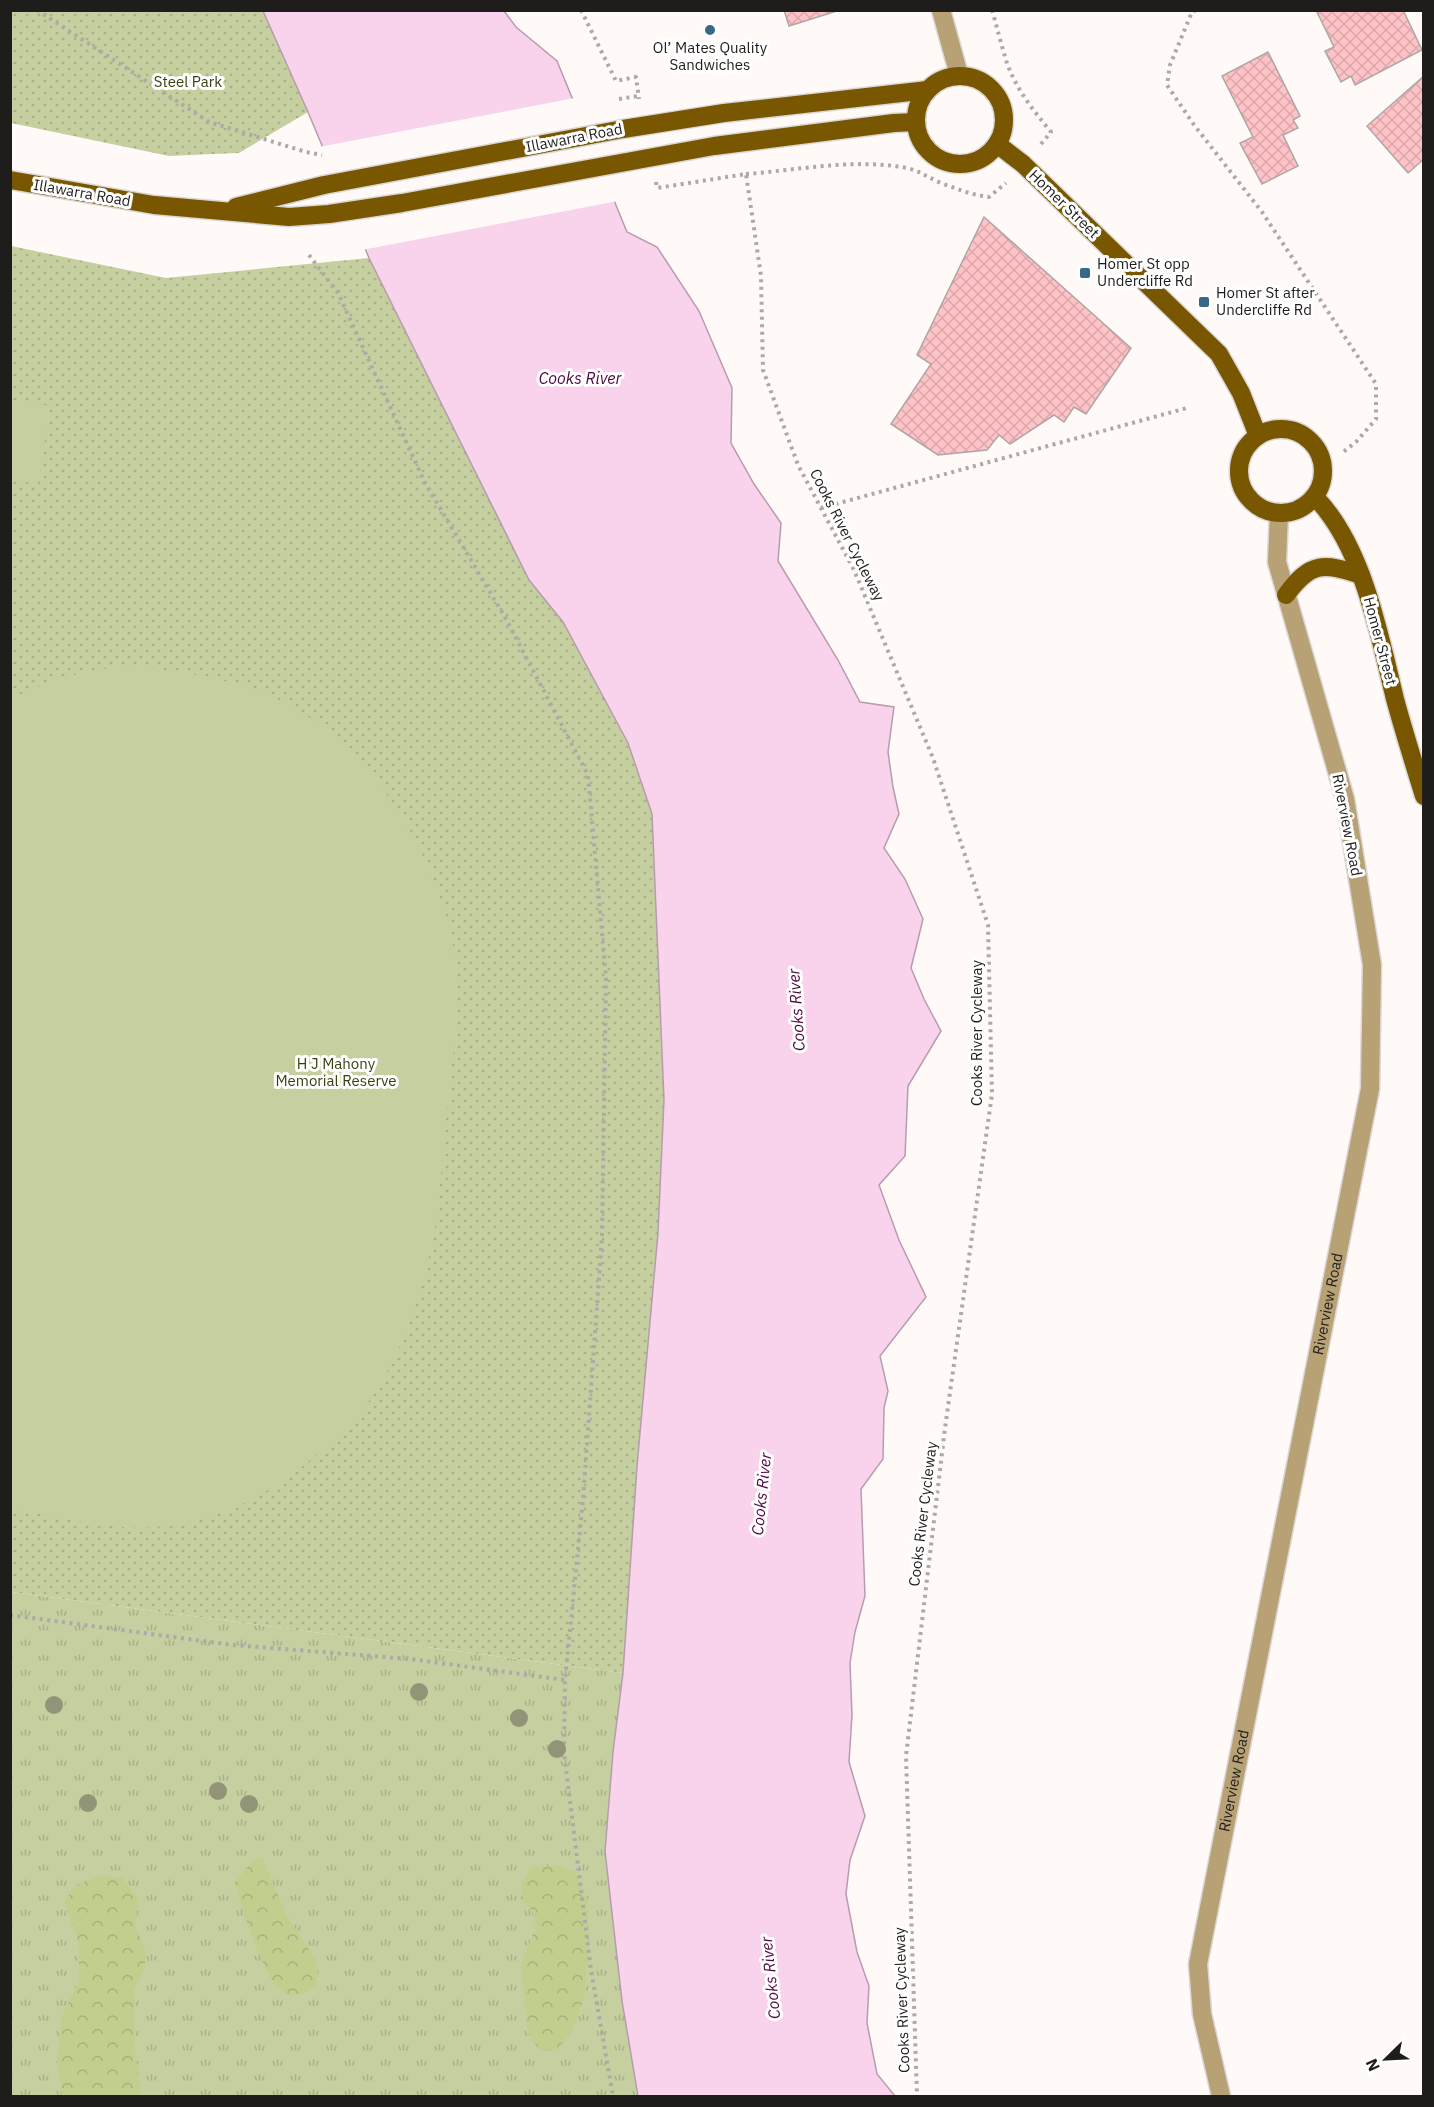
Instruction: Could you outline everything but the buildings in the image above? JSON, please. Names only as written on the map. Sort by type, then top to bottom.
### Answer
[{"type":"main road","points":[[959,75],[972,77],[985,83],[995,92],[1004,118],[997,144],[988,154],[976,161],[962,164],[949,163],[936,157],[926,148],[919,136],[916,122],[917,108],[928,90],[945,78],[959,75]]},
{"type":"main road","name":"Illawarra Road","points":[[225,210],[324,185],[623,129],[724,113],[928,90]]},
{"type":"main road","name":"Illawarra Road","points":[[10,180],[118,200],[189,209],[225,210],[289,217],[329,214],[402,203],[714,146],[916,122]]},
{"type":"main road","name":"Homer Street","points":[[997,144],[1023,164],[1219,354],[1241,393],[1258,436]]},
{"type":"main road","points":[[1282,429],[1305,436],[1314,445],[1323,467],[1322,483],[1308,505],[1299,510],[1279,513],[1266,511],[1246,494],[1239,468],[1242,456],[1249,444],[1258,436],[1270,430],[1282,429]]},
{"type":"main road","name":"Homer Street","points":[[1315,497],[1327,510],[1350,550],[1361,575],[1372,608],[1402,727],[1424,796]]},
{"type":"main road","points":[[1286,595],[1310,570],[1325,566],[1361,575]]},
{"type":"street","points":[[941,10],[959,75]]},
{"type":"street","name":"Riverview Road","points":[[1221,2097],[1202,2014],[1198,1964],[1370,1089],[1372,964],[1345,799],[1277,562],[1279,513]]},
{"type":"path","points":[[37,10],[209,122],[318,155]]},
{"type":"path","points":[[581,10],[616,81],[636,77],[639,96],[617,99]]},
{"type":"path","points":[[992,10],[1006,62],[1031,109],[1051,132],[1047,136]]},
{"type":"path","points":[[1196,10],[1192,12],[1170,64],[1167,84],[1194,125],[1262,212],[1376,384],[1376,419],[1356,442],[1342,453]]},
{"type":"path","points":[[657,188],[746,174],[861,164],[882,164],[922,172],[939,182],[974,195],[989,197],[1004,185]]},
{"type":"path","name":"Cooks River Cycleway","points":[[746,174],[761,276],[763,370],[798,465],[854,570],[933,758],[988,925],[992,1094],[945,1428],[906,1756],[916,2097]]},
{"type":"path","points":[[309,255],[338,293],[424,481],[506,619],[588,775],[606,978],[602,1237],[583,1499],[565,1680],[564,1753],[591,1970],[613,2097]]},
{"type":"path","points":[[821,508],[1186,408]]},
{"type":"path","points":[[10,1615],[233,1645],[410,1659],[565,1680]]},
{"type":"green space","name":"Steel Park","points":[[10,11],[263,11],[308,112],[239,153],[169,156],[11,123]]},
{"type":"green space","name":"H J Mahony Memorial Reserve","points":[[11,246],[166,278],[369,258],[529,580],[563,622],[628,743],[652,814],[664,1100],[658,1233],[637,1466],[623,1673],[11,1592]]},
{"type":"green space","points":[[11,400],[50,406],[38,484],[11,480]]},
{"type":"green space","points":[[134,665],[221,680],[271,696],[300,712],[327,731],[352,753],[395,806],[427,865],[450,928],[456,984],[452,1063],[435,1227],[424,1277],[408,1327],[386,1374],[357,1417],[331,1443],[270,1489],[215,1515],[176,1525],[138,1528],[101,1525],[10,1508],[11,699],[71,676]]},
{"type":"green space","points":[[11,1592],[623,1673],[613,1752],[605,1851],[622,2001],[638,2096],[11,2096]]},
{"type":"green space","points":[[258,1858],[263,1859],[286,1914],[315,1959],[318,1969],[316,1986],[302,1994],[286,1995],[276,1986],[258,1952],[241,1905],[235,1882]]},
{"type":"green space","points":[[559,1865],[576,1873],[587,1898],[589,1942],[585,1995],[572,2032],[557,2049],[539,2050],[528,2032],[521,1965],[536,1926],[532,1910],[521,1899],[522,1883],[531,1867]]},
{"type":"green space","points":[[101,1876],[123,1878],[139,1900],[135,1925],[146,1952],[144,1970],[134,1990],[135,2049],[141,2096],[62,2096],[57,2063],[61,2018],[79,1980],[79,1945],[64,1901],[78,1884]]},
{"type":"water","name":"Cooks River","points":[[263,11],[504,11],[516,27],[557,61],[627,232],[657,247],[699,311],[732,388],[731,443],[754,484],[781,523],[778,561],[838,660],[860,702],[894,707],[888,752],[899,814],[884,848],[905,879],[923,919],[911,968],[941,1031],[908,1086],[905,1156],[879,1185],[899,1240],[926,1297],[880,1356],[888,1391],[884,1408],[883,1459],[861,1489],[865,1596],[855,1632],[850,1663],[852,1715],[849,1762],[865,1816],[850,1860],[846,1894],[857,1952],[869,1986],[867,2023],[877,2074],[895,2096],[638,2096],[622,2001],[605,1851],[613,1752],[623,1673],[637,1466],[658,1233],[664,1100],[652,814],[628,743],[563,622],[529,580],[369,258]]},
{"type":"pier","points":[[575,98],[618,201],[362,250],[319,147]]},
{"type":"place","name":"Ol’ Mates Quality Sandwiches","points":[[710,30]]},
{"type":"place","name":"Homer St opp Undercliffe Rd","points":[[1085,273]]},
{"type":"place","name":"Homer St after Undercliffe Rd","points":[[1204,302]]}]
